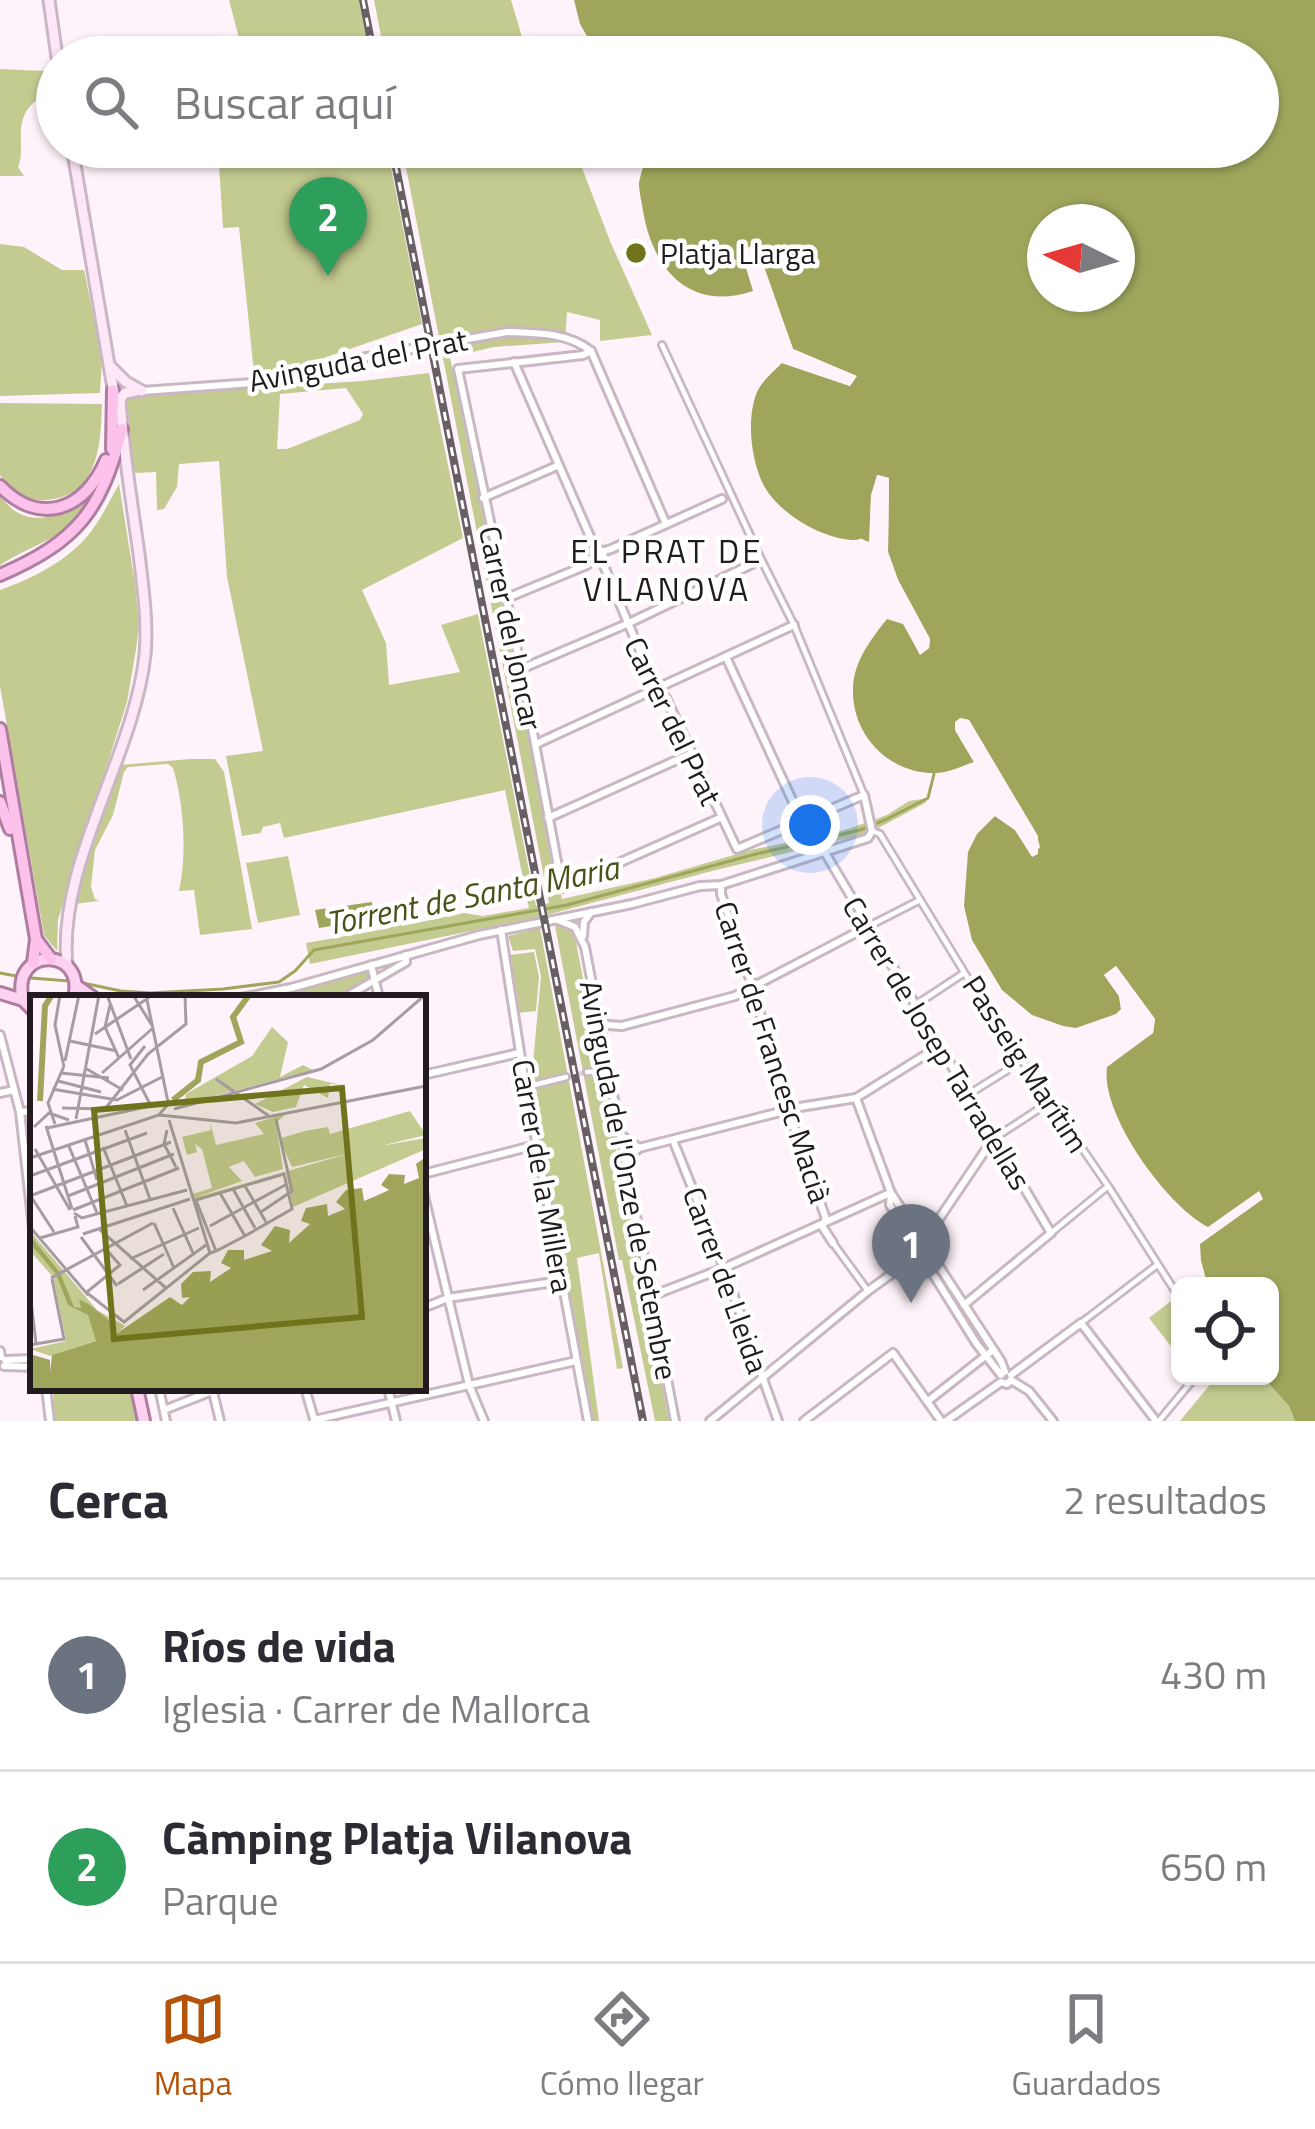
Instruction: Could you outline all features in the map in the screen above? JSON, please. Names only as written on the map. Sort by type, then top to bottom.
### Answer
[{"type":"highway","points":[[112,387],[112,464]]},
{"type":"highway","points":[[0,575],[47,551],[80,525],[100,496],[122,426]]},
{"type":"highway","points":[[0,486],[27,506],[57,509],[92,487],[112,440]]},
{"type":"highway","points":[[0,729],[36,939],[33,963]]},
{"type":"highway","points":[[0,802],[19,848]]},
{"type":"highway","points":[[36,939],[51,958]]},
{"type":"main road","points":[[49,0],[54,36]]},
{"type":"main road","points":[[76,168],[122,426]]},
{"type":"main road","points":[[109,365],[139,391]]},
{"type":"main road","points":[[112,387],[118,381],[126,382]]},
{"type":"main road","points":[[112,387],[139,391]]},
{"type":"main road","points":[[76,988],[65,943],[74,887],[135,703],[145,654],[143,587],[120,399],[139,391]]},
{"type":"main road","points":[[0,993],[33,963],[51,958],[68,966]]},
{"type":"main road","points":[[22,977],[23,1000]]},
{"type":"main road","points":[[0,993],[30,1007]]},
{"type":"main road","points":[[141,1391],[147,1421]]},
{"type":"street","name":"Avinguda del Prat","points":[[139,391],[268,382],[298,371],[507,332],[560,336],[591,351]]},
{"type":"street","points":[[570,356],[576,349],[574,341]]},
{"type":"street","points":[[256,995],[501,930],[721,885],[805,860],[870,833],[864,795],[794,625],[662,345]]},
{"type":"street","points":[[514,362],[591,351],[666,524]]},
{"type":"street","name":"Carrer del Joncar","points":[[514,362],[458,369],[562,888],[720,818]]},
{"type":"street","name":"Carrer del Prat","points":[[514,362],[595,548],[602,551],[604,566],[656,688],[666,698],[720,818]]},
{"type":"street","points":[[483,498],[558,466]]},
{"type":"street","points":[[506,598],[587,565],[595,554],[722,499]]},
{"type":"street","points":[[521,668],[752,564]]},
{"type":"street","points":[[536,744],[794,625]]},
{"type":"street","points":[[725,657],[799,815],[808,820]]},
{"type":"street","points":[[548,818],[690,754]]},
{"type":"street","points":[[720,818],[736,849],[864,795]]},
{"type":"street","points":[[795,824],[799,815]]},
{"type":"street","name":"Passeig Marítim","points":[[870,833],[880,834],[1016,1054],[1171,1286]]},
{"type":"street","name":"Carrer de Josep Tarradellas","points":[[824,851],[1051,1233]]},
{"type":"street","name":"Carrer de Francesc Macià","points":[[721,885],[826,1220],[822,1226],[833,1243]]},
{"type":"street","points":[[603,1048],[622,1026],[735,996],[920,900]]},
{"type":"street","name":"Avinguda de l'Onze de Setembre","points":[[591,911],[583,938],[675,1421]]},
{"type":"street","name":"Avinguda de l'Onze de Setembre","points":[[554,919],[575,927],[583,938]]},
{"type":"street","name":"Carrer de la Millera","points":[[501,930],[588,1421]]},
{"type":"street","points":[[349,995],[406,962],[406,955]]},
{"type":"street","points":[[371,965],[378,995]]},
{"type":"street","points":[[914,1006],[965,972]]},
{"type":"street","points":[[291,988],[292,995]]},
{"type":"street","points":[[598,1019],[622,1026]]},
{"type":"street","points":[[0,1035],[20,1112],[30,1201]]},
{"type":"street","points":[[625,1161],[639,1148],[856,1097],[939,1046]]},
{"type":"street","points":[[426,1074],[520,1053]]},
{"type":"street","points":[[969,1094],[1006,1071],[1016,1054]]},
{"type":"street","points":[[587,1072],[603,1071]]},
{"type":"street","points":[[530,1086],[566,1077]]},
{"type":"street","points":[[0,1094],[14,1090]]},
{"type":"street","points":[[856,1097],[891,1192],[989,1352]]},
{"type":"street","points":[[710,1421],[912,1259],[993,1139],[1050,1102]]},
{"type":"street","points":[[20,1112],[30,1111]]},
{"type":"street","points":[[619,1134],[639,1148]]},
{"type":"street","name":"Carrer de Lleida","points":[[673,1140],[778,1421]]},
{"type":"street","points":[[426,1173],[536,1145]]},
{"type":"street","points":[[964,1305],[1108,1186]]},
{"type":"street","points":[[651,1296],[891,1192]]},
{"type":"street","points":[[891,1192],[890,1205],[917,1252],[989,1352],[1001,1361],[1006,1376],[1029,1391],[1053,1421]]},
{"type":"street","points":[[426,1205],[469,1385],[484,1421]]},
{"type":"street","points":[[833,1243],[868,1291]]},
{"type":"street","points":[[804,1421],[893,1353],[944,1421],[1156,1265]]},
{"type":"street","points":[[426,1307],[448,1298],[561,1280]]},
{"type":"street","points":[[1081,1322],[1157,1421],[1188,1385]]},
{"type":"street","points":[[928,1401],[989,1352]]},
{"type":"street","points":[[306,1391],[314,1420],[576,1360]]},
{"type":"street","points":[[46,1391],[50,1421]]},
{"type":"street","points":[[160,1391],[166,1421]]},
{"type":"street","points":[[164,1411],[210,1391]]},
{"type":"street","points":[[215,1391],[220,1421]]},
{"type":"street","points":[[389,1391],[396,1421]]},
{"type":"shaded area","points":[[229,0],[359,0],[366,36],[238,36]]},
{"type":"shaded area","points":[[374,0],[511,0],[522,36],[381,36]]},
{"type":"shaded area","points":[[574,0],[1315,0],[1315,1421],[1295,1421],[1270,1385],[1279,1385],[1279,1277],[1205,1277],[1201,1261],[1200,1244],[1263,1199],[1259,1191],[1208,1227],[1156,1180],[1114,1109],[1107,1067],[1153,1033],[1155,1019],[1116,966],[1104,975],[1119,996],[1121,1009],[1116,1014],[1076,1028],[1032,1015],[1002,990],[972,940],[964,906],[968,852],[977,834],[995,816],[1015,830],[1032,856],[1040,847],[969,720],[960,718],[955,730],[974,762],[937,773],[920,772],[889,759],[866,736],[859,721],[853,688],[856,669],[887,619],[903,624],[920,654],[929,648],[930,639],[888,552],[889,478],[878,475],[871,496],[869,542],[828,535],[794,517],[768,492],[751,440],[757,392],[782,363],[850,386],[856,376],[793,349],[756,245],[741,251],[753,291],[711,296],[678,281],[648,232],[639,186],[643,168],[1279,168],[1279,36],[587,36]]},
{"type":"shaded area","points":[[0,69],[36,71],[36,100],[22,122],[18,167],[24,176],[0,176]]},
{"type":"shaded area","points":[[219,168],[391,168],[422,324],[292,369],[254,373],[239,227],[223,228]]},
{"type":"shaded area","points":[[406,168],[582,168],[652,335],[600,341],[600,320],[567,312],[565,342],[494,347],[450,357],[562,899],[845,830],[887,815],[909,801],[929,798],[869,833],[535,918],[310,964],[306,943],[385,929],[396,922],[402,926],[464,913],[483,916],[529,908],[505,790],[284,838],[280,823],[242,836],[226,756],[263,751],[227,577],[219,461],[179,464],[177,487],[164,509],[157,510],[156,472],[134,473],[123,397],[429,373],[463,538],[362,590],[386,643],[389,685],[460,672],[441,625],[478,614],[536,906],[549,903]],"holes":[[[346,388],[363,414],[360,420],[287,449],[277,449],[280,394]]]},
{"type":"shaded area","points":[[0,244],[24,247],[62,270],[84,270],[102,358],[100,393],[0,396]]},
{"type":"shaded area","points":[[0,403],[102,404],[98,452],[80,486],[62,497],[41,500],[10,488],[0,475]]},
{"type":"shaded area","points":[[119,484],[135,584],[136,650],[127,702],[58,920],[57,951],[44,935],[0,686],[0,590],[39,573],[76,548]]},
{"type":"shaded area","points":[[93,494],[63,530],[0,565],[0,496],[15,511],[35,518],[66,511]]},
{"type":"shaded area","points":[[215,759],[224,772],[252,929],[200,935],[194,890],[179,891],[182,813],[173,768],[168,764],[128,767],[124,772],[113,815],[95,850],[91,887],[99,901],[74,904],[120,765]]},
{"type":"shaded area","points":[[288,856],[300,915],[258,923],[246,863]]},
{"type":"shaded area","points":[[372,902],[373,919],[319,928],[315,910]]},
{"type":"shaded area","points":[[555,926],[567,927],[575,937],[669,1421],[655,1421]]},
{"type":"shaded area","points":[[540,928],[623,1368],[617,1369],[599,1253],[577,1258],[599,1421],[593,1421],[527,1066],[533,1063],[541,976],[535,949],[513,951],[508,936]]},
{"type":"shaded area","points":[[534,952],[539,977],[536,1011],[518,1013],[510,955]]},
{"type":"shaded area","points":[[365,970],[371,975],[369,982],[345,995],[295,995],[301,988]]},
{"type":"shaded area","points":[[1171,1301],[1171,1346],[1149,1318]]},
{"type":"shaded area","points":[[1210,1385],[1270,1385],[1295,1421],[1180,1421]]},
{"type":"shaded area","points":[[54,1391],[134,1391],[141,1421],[52,1421]]},
{"type":"pier","points":[[756,244],[793,349],[857,376],[850,386],[782,363],[780,358],[848,378],[788,352],[752,252],[748,254],[759,290],[756,297],[741,250]]},
{"type":"pier","points":[[877,475],[889,478],[888,552],[930,639],[929,648],[920,655],[900,617],[908,621],[922,646],[924,640],[882,554],[881,482],[873,547],[870,539],[871,495]]},
{"type":"pier","points":[[960,718],[969,720],[1038,836],[1038,854],[1032,857],[1015,830],[995,816],[997,810],[1019,826],[1033,849],[1032,839],[965,725],[961,728],[979,760],[977,767],[955,730]]},
{"type":"pier","points":[[1116,966],[1155,1019],[1153,1033],[1101,1069],[1103,1062],[1147,1029],[1149,1021],[1115,974],[1125,995],[1125,1014],[1121,1009],[1119,996],[1104,975]]},
{"type":"waterway","name":"Torrent de Santa Maria","points":[[78,982],[150,993],[279,982],[314,950],[567,905],[860,830],[928,798],[934,774]]},
{"type":"waterway","name":"Torrent de Santa Maria","points":[[0,973],[21,977]]},
{"type":"waterway","name":"Torrent de Santa Maria","points":[[31,978],[69,981]]},
{"type":"tunnel","points":[[566,1077],[587,1072]]},
{"type":"railway","points":[[363,0],[370,36]]},
{"type":"railway","points":[[396,168],[643,1421]]},
{"type":"place","name":"Platja Llarga","points":[[636,253]]},
{"type":"place","name":"Càmping Platja Vilanova","points":[[328,276]]},
{"type":"place","name":"Ríos de vida","points":[[911,1303]]},
{"type":"district","name":"EL PRAT DE VILANOVA","points":[[667,570]]}]
